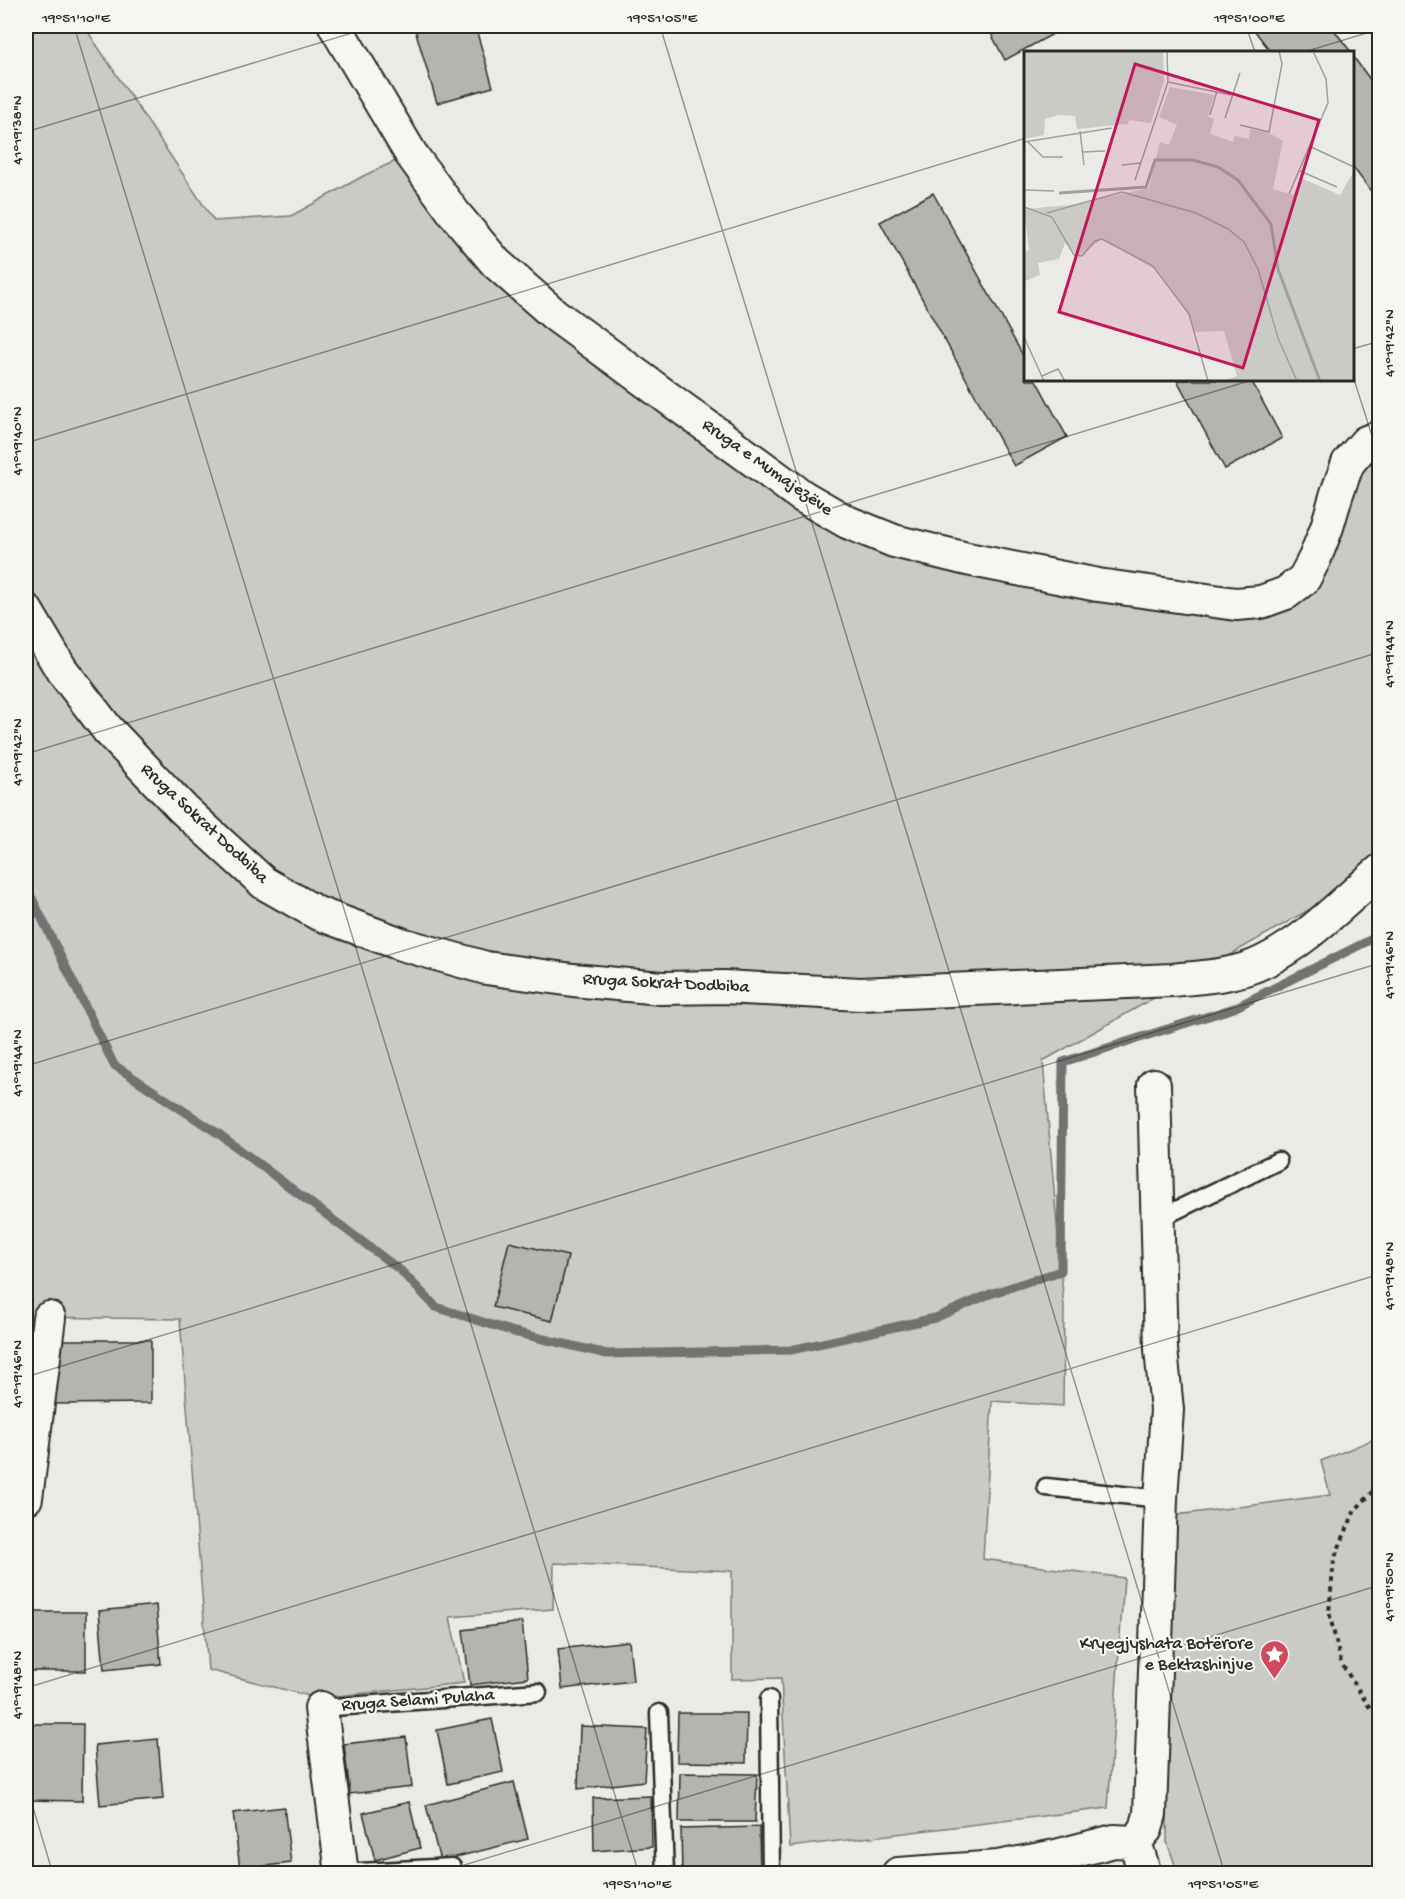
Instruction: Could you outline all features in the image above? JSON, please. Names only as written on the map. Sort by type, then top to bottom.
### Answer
[{"type":"street","name":"Rruga e Mumajezëve","points":[[335,26],[411,154],[454,213],[496,263],[555,315],[802,496],[847,522],[894,541],[968,559],[1098,585],[1236,604],[1261,602],[1286,593],[1304,579],[1320,548],[1348,463],[1366,442],[1380,437]]},
{"type":"street","name":"Rruga Sokrat Dodbiba","points":[[26,609],[61,669],[108,730],[183,809],[264,883],[317,913],[401,944],[486,968],[573,980],[661,988],[724,987],[861,994],[1128,983],[1223,975],[1262,962],[1299,940],[1380,871]]},
{"type":"street","points":[[1135,1842],[1146,1829],[1150,1814],[1161,1499],[1167,1410],[1161,1349],[1154,1086]]},
{"type":"street","points":[[26,1498],[49,1318]]},
{"type":"street","name":"Rruga Selami Pulaha","points":[[321,1707],[342,1873]]},
{"type":"street","points":[[898,1874],[998,1867],[1056,1856],[1114,1841],[1135,1842]]},
{"type":"street","points":[[1135,1842],[1145,1874]]},
{"type":"lane","points":[[1158,1219],[1278,1161]]},
{"type":"lane","points":[[1046,1487],[1161,1499]]},
{"type":"lane","name":"Rruga Selami Pulaha","points":[[321,1707],[538,1692]]},
{"type":"lane","points":[[769,1699],[771,1874]]},
{"type":"lane","points":[[659,1713],[665,1874]]},
{"type":"lane","name":"Rruga Selami Pulaha","points":[[342,1873],[452,1867]]},
{"type":"path","points":[[1380,1485],[1355,1510],[1334,1559],[1329,1612],[1341,1663],[1370,1708],[1380,1716]]},
{"type":"shaded area","points":[[26,26],[84,26],[214,221],[291,216],[365,175],[411,154],[496,263],[847,522],[1098,585],[1286,593],[1379,437],[1379,870],[1043,1061],[1064,1307],[1063,1406],[992,1401],[983,1559],[1124,1578],[1108,1808],[790,1847],[781,1678],[732,1679],[732,1571],[554,1563],[553,1609],[450,1617],[464,1683],[317,1698],[208,1670],[180,1319],[26,1317]]},
{"type":"shaded area","name":"Kryegjyshata Botërore e Bektashinjve","points":[[1379,1437],[1379,1873],[1178,1873],[1167,1842],[1169,1516],[1330,1495],[1321,1461]]},
{"type":"building","points":[[414,26],[475,26],[493,87],[437,103]]},
{"type":"building","points":[[987,26],[1060,26],[1062,29],[1005,60]]},
{"type":"building","points":[[1251,26],[1331,26],[1350,51],[1270,51]]},
{"type":"building","points":[[1354,58],[1380,93],[1380,203],[1354,169]]},
{"type":"building","points":[[933,193],[1024,357],[1024,381],[1037,381],[1067,437],[1014,466],[880,222]]},
{"type":"building","points":[[1178,381],[1252,381],[1282,438],[1225,469]]},
{"type":"building","points":[[509,1242],[568,1256],[552,1321],[493,1307]]},
{"type":"building","points":[[53,1340],[151,1340],[151,1403],[53,1404]]},
{"type":"building","points":[[156,1605],[161,1664],[104,1670],[99,1611]]},
{"type":"building","points":[[26,1612],[86,1612],[86,1671],[26,1671]]},
{"type":"building","points":[[522,1622],[528,1678],[470,1685],[463,1630]]},
{"type":"building","points":[[629,1641],[633,1681],[562,1689],[558,1649]]},
{"type":"building","points":[[678,1713],[747,1713],[746,1763],[677,1762]]},
{"type":"building","points":[[492,1719],[503,1772],[448,1784],[437,1730]]},
{"type":"building","points":[[26,1724],[83,1724],[82,1801],[26,1800]]},
{"type":"building","points":[[580,1726],[647,1729],[644,1781],[578,1789]]},
{"type":"building","points":[[406,1737],[412,1787],[350,1794],[344,1744]]},
{"type":"building","points":[[158,1739],[163,1799],[100,1805],[95,1745]]},
{"type":"building","points":[[680,1773],[757,1774],[755,1822],[679,1822]]},
{"type":"building","points":[[514,1782],[528,1839],[440,1861],[426,1805]]},
{"type":"building","points":[[651,1796],[652,1847],[594,1851],[593,1798]]},
{"type":"building","points":[[409,1802],[420,1848],[375,1860],[363,1813]]},
{"type":"building","points":[[284,1807],[291,1863],[240,1869],[233,1813]]},
{"type":"building","points":[[759,1827],[760,1874],[682,1874],[681,1829]]},
{"type":"waterway","points":[[26,886],[114,1065],[219,1134],[400,1270],[436,1307],[514,1332],[607,1354],[791,1350],[935,1318],[990,1294],[1061,1271],[1063,1062],[1234,1008],[1380,935]]},
{"type":"place","name":"Kryegjyshata Botërore e Bektashinjve","points":[[1274,1680]]}]
